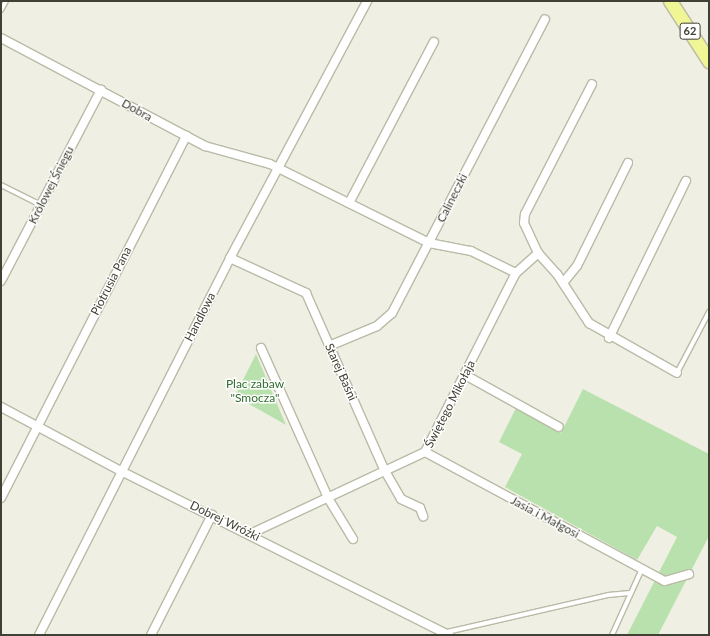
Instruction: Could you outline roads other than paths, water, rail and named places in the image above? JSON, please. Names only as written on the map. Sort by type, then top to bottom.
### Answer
[{"type":"main road","name":"62","points":[[670,1],[708,57]]},
{"type":"street","name":"Handlowa","points":[[39,635],[230,258],[367,1]]},
{"type":"street","name":"Calineczki","points":[[330,346],[384,321],[429,243],[545,19]]},
{"type":"street","name":"Dobra","points":[[1,38],[186,136],[279,168],[429,243],[471,251],[516,273]]},
{"type":"street","points":[[349,203],[434,42]]},
{"type":"street","points":[[592,84],[525,214],[524,223],[538,253],[563,283],[589,323],[609,338],[677,373]]},
{"type":"street","name":"Królowej Śniegu","points":[[1,281],[101,90]]},
{"type":"street","name":"Piotrusia Pana","points":[[1,498],[186,136]]},
{"type":"street","points":[[563,283],[577,266],[628,163]]},
{"type":"street","points":[[609,338],[686,181]]},
{"type":"street","name":"Świętego Mikołaja","points":[[250,534],[425,452],[516,273],[538,253]]},
{"type":"street","name":"Starej Baśni","points":[[230,258],[306,293],[385,471],[401,499],[420,508],[423,516]]},
{"type":"street","points":[[261,348],[328,498],[353,539]]},
{"type":"street","points":[[465,375],[559,427]]},
{"type":"street","name":"Dobrej Wróżki","points":[[1,407],[121,471],[212,515],[447,634]]},
{"type":"street","name":"Jasia i Małgosi","points":[[425,452],[665,581],[689,574]]},
{"type":"street","points":[[151,635],[212,515]]},
{"type":"lane","points":[[1,10],[6,1]]},
{"type":"lane","points":[[1,185],[41,205]]},
{"type":"lane","points":[[677,373],[709,312]]},
{"type":"lane","points":[[612,635],[642,569]]},
{"type":"lane","points":[[447,634],[608,595],[630,593]]},
{"type":"park label","name":"Plac zabaw \"Smocza\"","points":[[255,391]]}]
